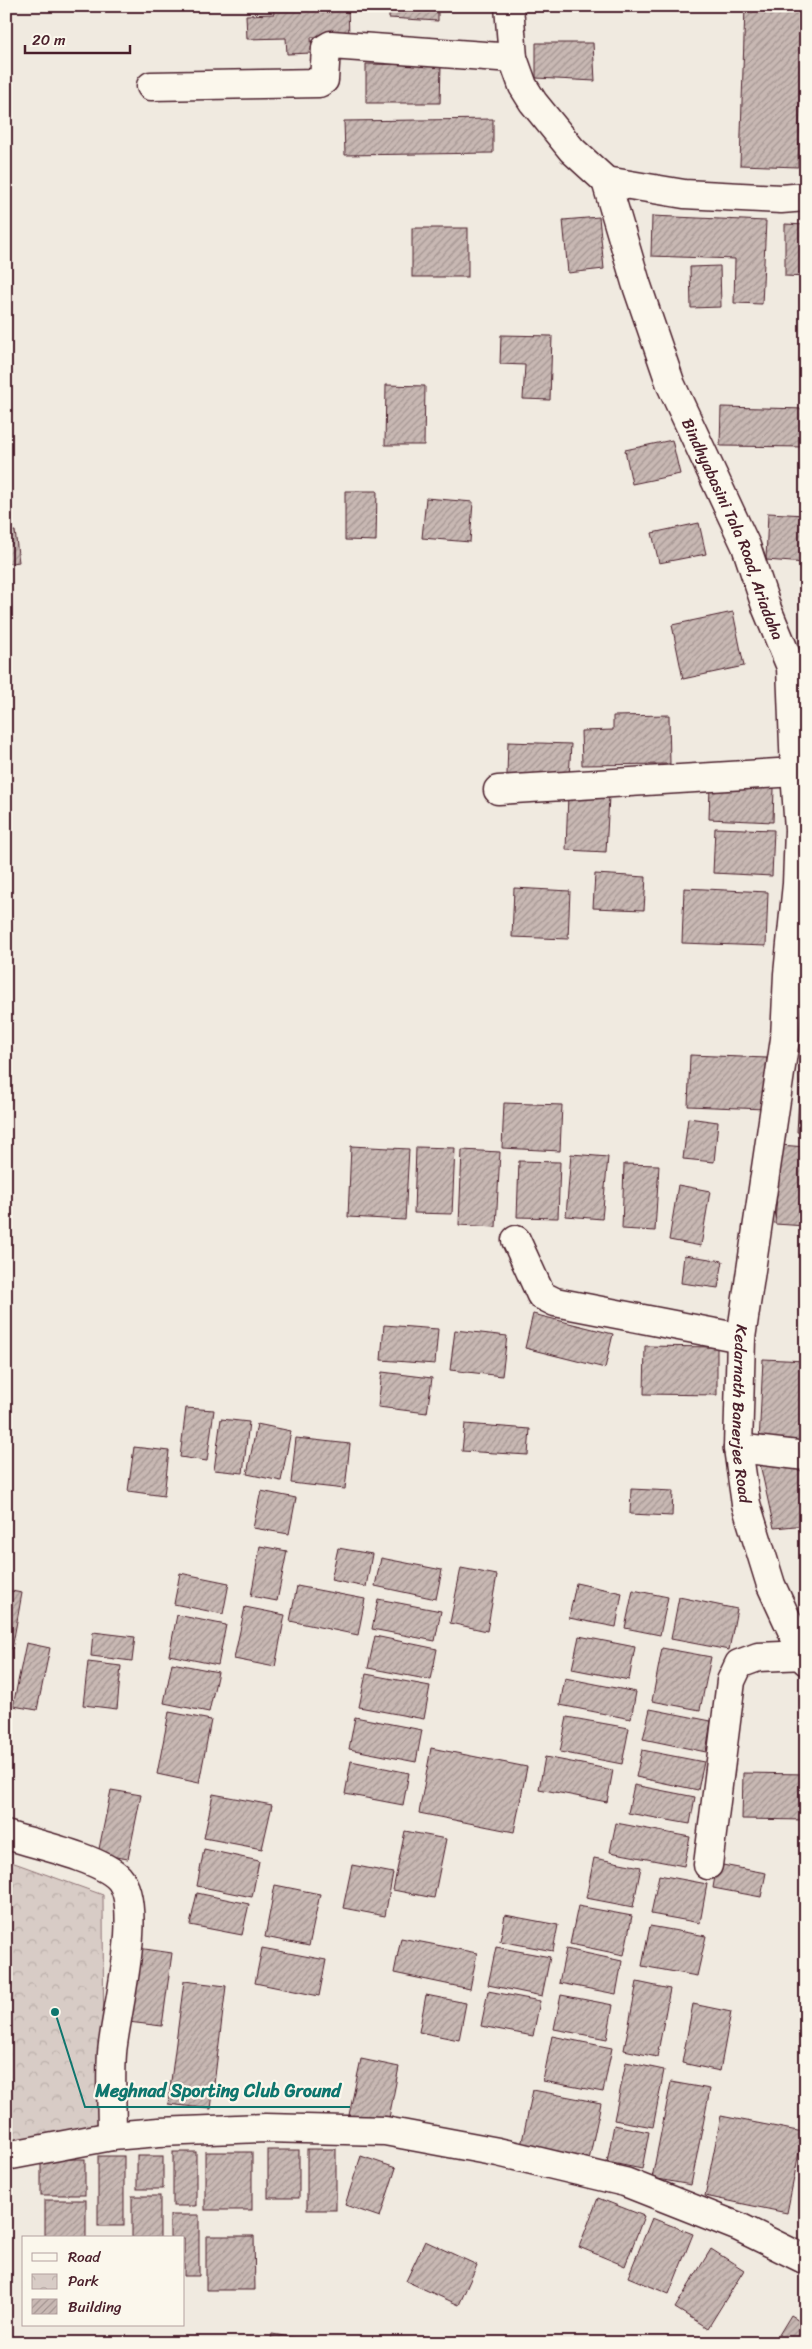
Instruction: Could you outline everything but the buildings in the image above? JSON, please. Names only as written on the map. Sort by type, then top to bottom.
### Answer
[{"type":"street","points":[[509,6],[513,58],[523,86],[533,102],[572,150],[606,181],[684,194],[781,200],[806,197]]},
{"type":"street","points":[[151,86],[319,83],[324,80],[326,48],[331,45],[513,58]]},
{"type":"street","name":"Bindhyabasini Tala Road, Ariadaha","points":[[606,181],[636,283],[672,385],[746,546],[767,609],[799,666],[795,772],[799,830],[795,1038]]},
{"type":"street","points":[[498,790],[795,772]]},
{"type":"street","name":"Kedarnath Banerjee Road","points":[[795,1038],[741,1338],[738,1448],[746,1504],[766,1567],[772,1585],[805,1657]]},
{"type":"street","points":[[516,1240],[541,1295],[555,1302],[741,1338]]},
{"type":"street","points":[[738,1448],[806,1456]]},
{"type":"street","points":[[708,1865],[731,1681],[739,1664],[758,1657],[805,1657]]},
{"type":"street","points":[[6,1835],[93,1862],[118,1877],[126,1887],[129,1901],[127,1968],[116,2018],[112,2054],[112,2136]]},
{"type":"street","points":[[6,2156],[112,2136],[265,2128],[385,2131],[498,2152],[625,2182],[739,2227],[806,2260]]},
{"type":"green space","points":[[6,1860],[103,1895],[104,2128],[6,2152]]},
{"type":"place","name":"Meghnad Sporting Club Ground","points":[[55,2012]]}]
